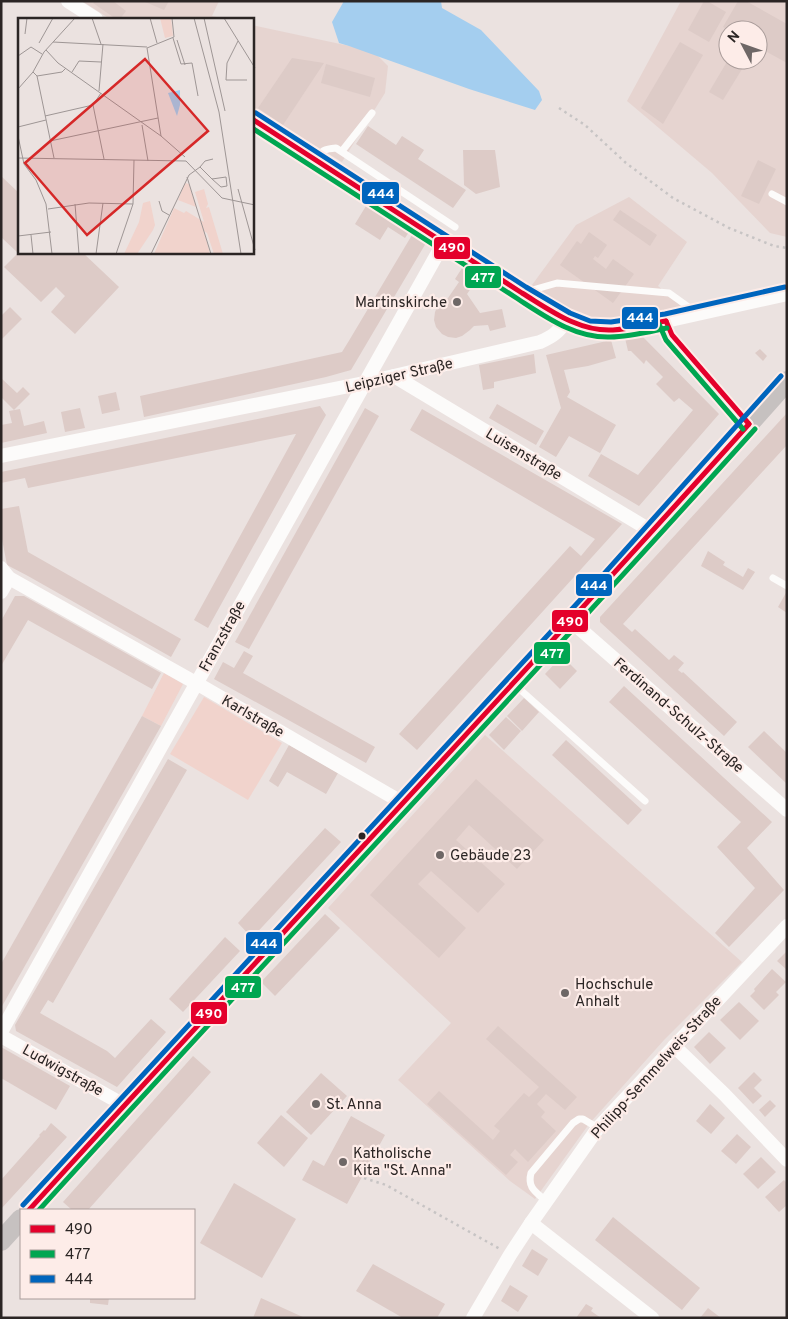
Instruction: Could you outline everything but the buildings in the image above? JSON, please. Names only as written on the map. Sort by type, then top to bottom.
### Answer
[{"type":"main road","points":[[30,1209],[124,1104],[653,532],[787,381]]},
{"type":"main road","points":[[1,1241],[20,1220]]},
{"type":"street","points":[[68,1],[94,18]]},
{"type":"street","points":[[254,120],[522,293],[567,320],[588,328],[611,330],[666,321],[787,294]]},
{"type":"street","name":"Franzstraße","points":[[1,1034],[444,242]]},
{"type":"street","name":"Leipziger Straße","points":[[1,456],[364,383],[540,342],[554,336],[567,320]]},
{"type":"street","name":"Luisenstraße","points":[[394,376],[653,532]]},
{"type":"street","points":[[1,592],[5,573]]},
{"type":"street","name":"Karlstraße","points":[[5,573],[403,803]]},
{"type":"street","name":"Ferdinand-Schulz-Straße","points":[[570,621],[787,810]]},
{"type":"street","name":"Philipp-Semmelweis-Straße","points":[[473,1318],[531,1223],[598,1128],[787,926]]},
{"type":"street","name":"Ludwigstraße","points":[[1,1034],[124,1104]]},
{"type":"street","points":[[674,1046],[730,1100],[787,1160]]},
{"type":"street","points":[[531,1223],[652,1318]]},
{"type":"lane","points":[[342,151],[372,113]]},
{"type":"lane","points":[[316,159],[327,148],[336,148],[455,227]]},
{"type":"lane","points":[[772,194],[787,202]]},
{"type":"lane","points":[[522,293],[557,283],[669,293],[697,313]]},
{"type":"lane","points":[[773,578],[787,586]]},
{"type":"lane","points":[[513,683],[645,801]]},
{"type":"lane","points":[[546,1201],[532,1188],[530,1182],[531,1173],[576,1120],[583,1119],[598,1128]]},
{"type":"path","points":[[559,108],[585,125],[626,164],[673,198],[729,228],[774,246],[787,248]]},
{"type":"path","points":[[364,1178],[386,1185],[510,1255]]},
{"type":"shaded area","points":[[82,1],[219,1],[212,16],[221,18],[108,18]]},
{"type":"shaded area","points":[[681,1],[787,1],[787,237],[770,233],[712,173],[627,101]]},
{"type":"shaded area","points":[[254,25],[373,51],[388,66],[385,93],[342,162],[254,109]]},
{"type":"shaded area","points":[[629,197],[687,242],[658,286],[686,310],[646,320],[611,321],[572,314],[532,285],[576,225]]},
{"type":"shaded area","points":[[164,673],[183,684],[161,726],[142,716]]},
{"type":"shaded area","points":[[204,697],[282,743],[248,800],[170,754]]},
{"type":"shaded area","name":"Hochschule Anhalt","points":[[485,735],[742,962],[664,1040],[589,1124],[535,1199],[510,1181],[398,1080],[451,1023],[328,908]]},
{"type":"water","points":[[344,1],[441,1],[442,8],[481,30],[539,91],[542,100],[535,110],[339,43],[332,22]]},
{"type":"transit line","name":"444","points":[[256,113],[526,287],[570,313],[590,321],[611,322],[665,314],[785,287]]},
{"type":"transit line","name":"490","points":[[254,120],[565,319],[600,330],[633,328],[666,321]]},
{"type":"transit line","name":"477","points":[[254,129],[539,313],[561,325],[585,334],[610,337],[667,328]]},
{"type":"transit line","name":"490","points":[[666,321],[672,335],[749,424]]},
{"type":"transit line","name":"477","points":[[659,324],[666,340],[743,429]]},
{"type":"transit line","name":"444","points":[[23,1205],[594,585],[781,376]]},
{"type":"transit line","name":"490","points":[[30,1209],[749,424]]},
{"type":"transit line","name":"477","points":[[40,1209],[755,429]]},
{"type":"place","name":"Martinskirche","points":[[457,302]]},
{"type":"place","name":"Gebäude 23","points":[[440,855]]},
{"type":"place","name":"Hochschule Anhalt","points":[[565,993]]},
{"type":"place","name":"St. Anna","points":[[316,1104]]},
{"type":"place","name":"Katholische Kita \"St. Anna\"","points":[[343,1162]]}]
